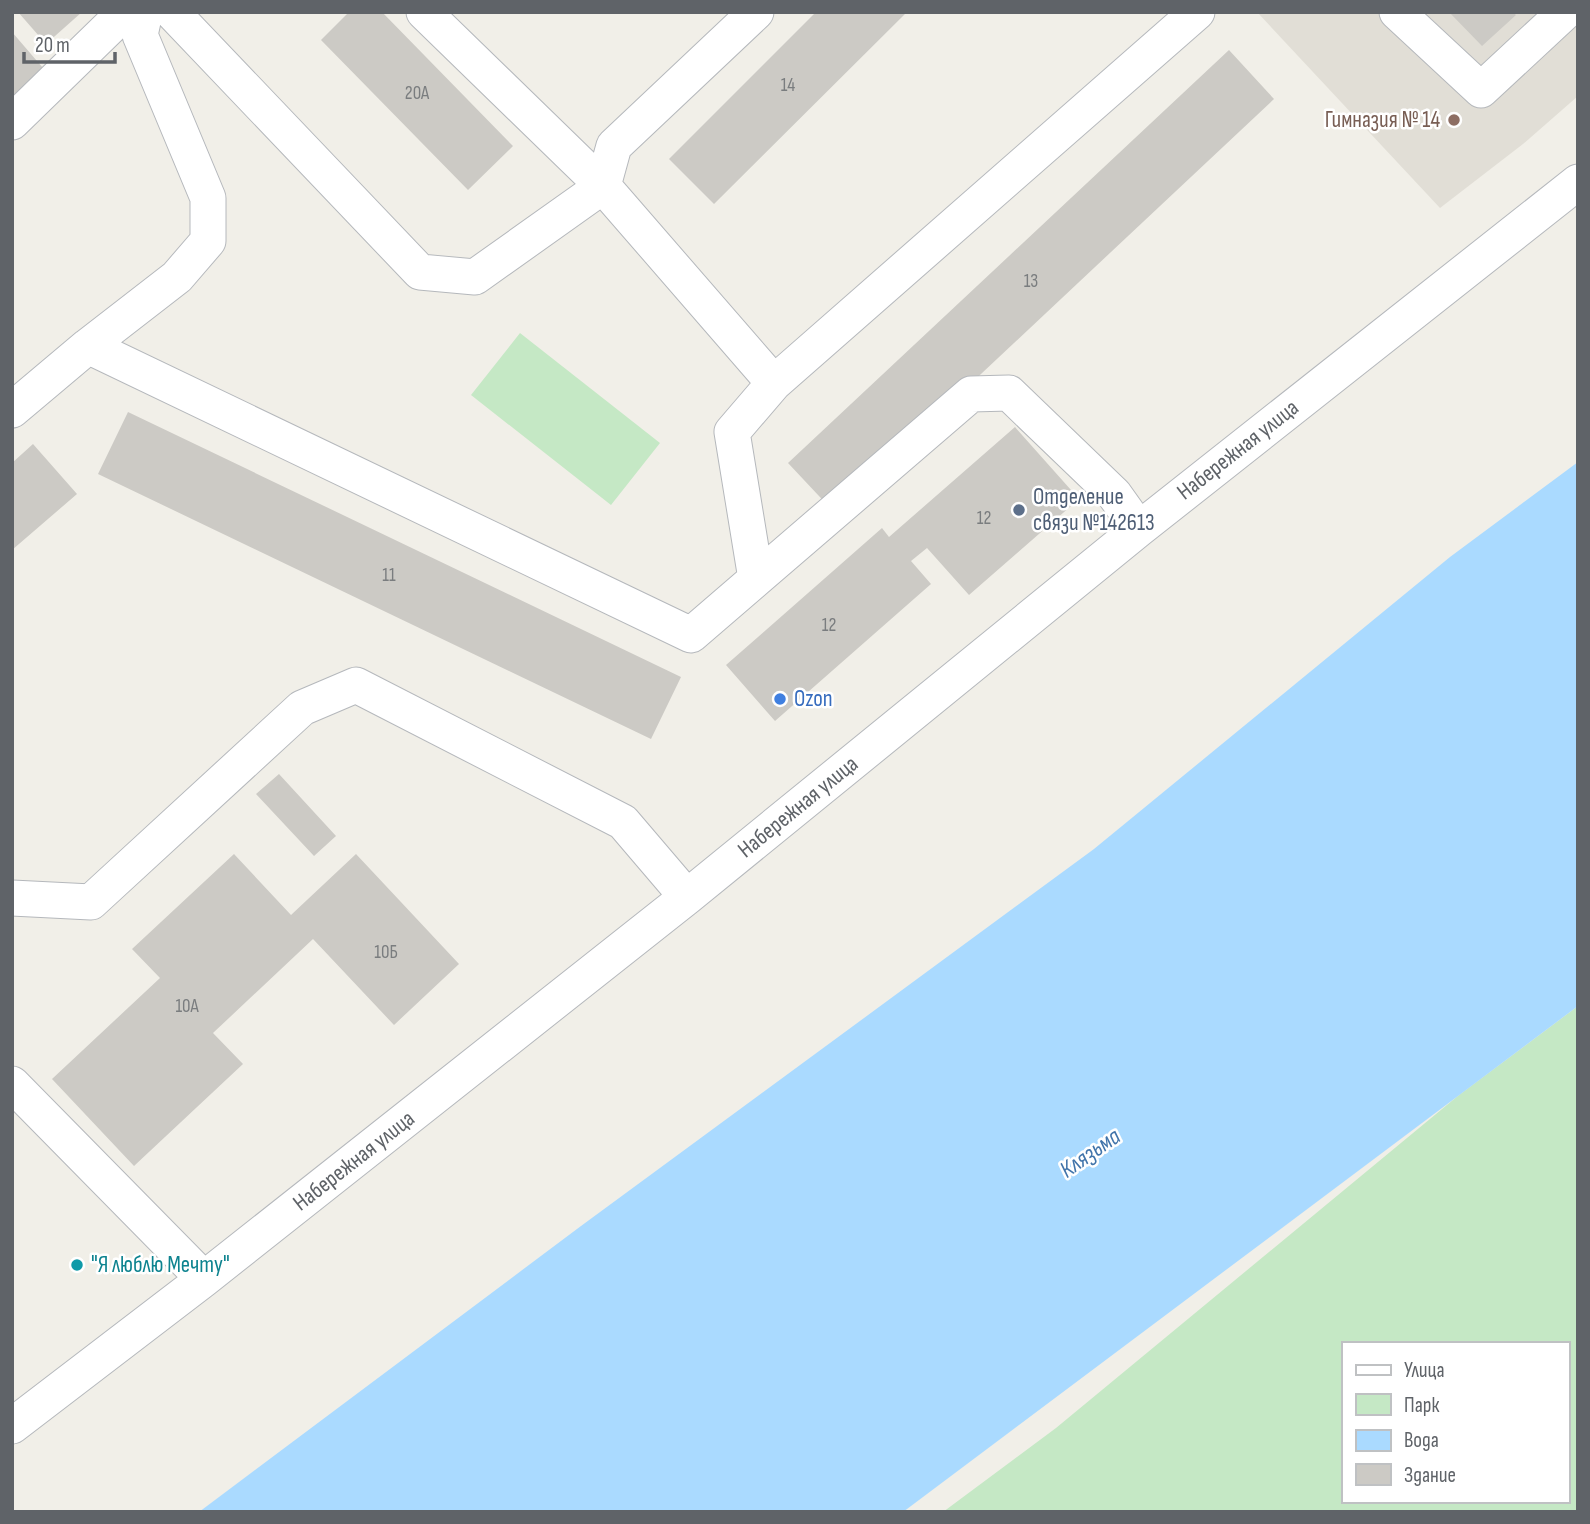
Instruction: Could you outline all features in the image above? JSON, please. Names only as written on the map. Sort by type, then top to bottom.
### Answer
[{"type":"street","points":[[12,122],[125,12]]},
{"type":"street","points":[[12,410],[88,346],[177,277],[208,241],[208,198],[140,34],[145,12]]},
{"type":"street","points":[[172,12],[421,272],[475,277],[603,186],[614,146],[756,12]]},
{"type":"street","points":[[424,12],[603,186],[774,383]]},
{"type":"street","points":[[756,579],[732,432],[774,383],[1197,12]]},
{"type":"street","points":[[1397,12],[1481,90],[1565,12]]},
{"type":"street","name":"Набережная улица","points":[[12,1426],[204,1279],[687,897],[1139,529],[1578,182]]},
{"type":"street","points":[[88,346],[691,635],[971,394],[1009,393],[1114,494],[1139,529]]},
{"type":"street","points":[[12,898],[91,902],[302,708],[356,685],[623,822],[687,897]]},
{"type":"street","points":[[12,1084],[204,1279]]},
{"type":"shaded area","name":"Гимназия № 14","points":[[1257,12],[1578,12],[1578,96],[1523,144],[1440,208]]},
{"type":"green space","points":[[520,333],[660,443],[611,505],[471,395]]},
{"type":"green space","points":[[1578,1006],[1578,1512],[943,1512],[1056,1428],[1459,1095]]},
{"type":"water","name":"Клязьма","points":[[1578,462],[1578,1006],[903,1512],[199,1512],[581,1226],[1094,849],[1450,557]]},
{"type":"building","points":[[18,12],[82,12],[46,44]]},
{"type":"building","points":[[349,12],[382,12],[513,146],[468,190],[321,40]]},
{"type":"building","points":[[816,12],[907,12],[714,204],[669,159]]},
{"type":"building","points":[[1449,12],[1513,12],[1516,15],[1482,46]]},
{"type":"building","points":[[12,32],[49,75],[12,106]]},
{"type":"building","points":[[1229,50],[1274,99],[834,512],[788,463]]},
{"type":"building","points":[[128,412],[681,677],[651,739],[98,474]]},
{"type":"building","points":[[1015,427],[1079,499],[969,595],[927,548],[911,561],[931,584],[775,721],[726,665],[882,528],[889,537]]},
{"type":"building","points":[[33,444],[77,494],[12,550],[12,463]]},
{"type":"building","points":[[279,774],[336,836],[314,856],[256,794]]},
{"type":"building","points":[[234,854],[291,915],[356,854],[459,964],[394,1025],[313,939],[213,1033],[243,1064],[134,1166],[52,1079],[160,978],[132,949]]},
{"type":"place","name":"Гимназия № 14","points":[[1454,120]]},
{"type":"place","name":"Отделение связи №142613","points":[[1019,510]]},
{"type":"place","name":"Ozon","points":[[780,699]]},
{"type":"place","name":"\"Я люблю Мечту\"","points":[[77,1265]]}]
